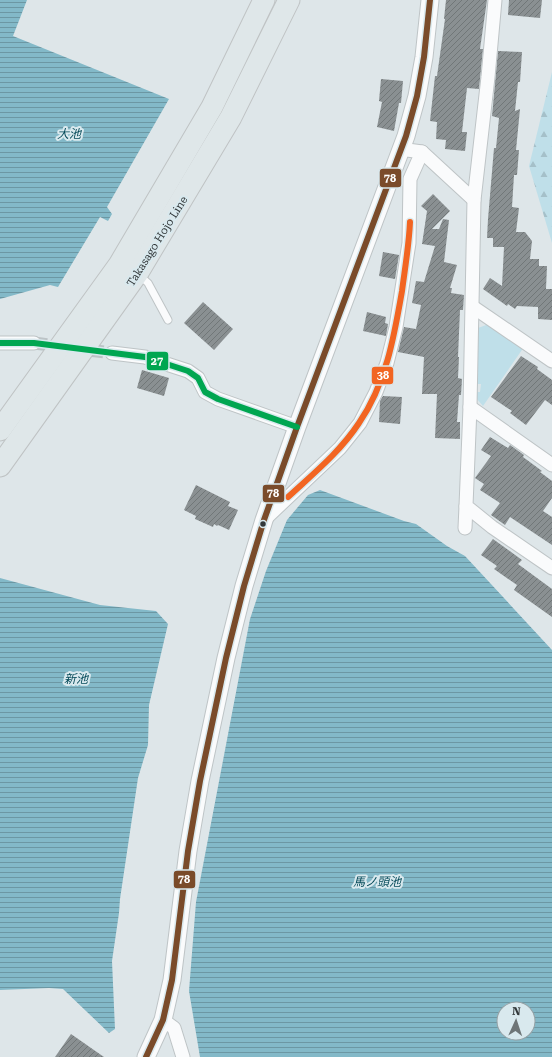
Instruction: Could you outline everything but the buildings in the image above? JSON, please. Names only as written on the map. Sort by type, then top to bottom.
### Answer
[{"type":"main road","name":"Takasago Hojo Line","points":[[0,430],[119,265],[212,107],[264,0]]},
{"type":"main road","name":"Takasago Hojo Line","points":[[0,466],[138,274],[231,118],[289,0]]},
{"type":"street","points":[[146,1057],[163,1020],[172,980],[188,851],[200,781],[226,658],[244,586],[264,520],[297,427],[400,148],[406,136],[417,96],[424,56],[430,0]]},
{"type":"street","points":[[465,528],[470,407],[474,200],[495,0]]},
{"type":"street","points":[[400,148],[422,152],[474,200]]},
{"type":"street","points":[[264,520],[340,448],[360,423],[376,392],[387,363],[396,327],[409,243],[410,179],[422,152]]},
{"type":"street","points":[[472,307],[552,361]]},
{"type":"street","points":[[0,343],[34,342]]},
{"type":"street","points":[[112,353],[145,357],[188,371],[198,378],[205,392],[218,399],[297,427]]},
{"type":"street","points":[[470,407],[552,465]]},
{"type":"street","points":[[466,506],[492,528],[552,568]]},
{"type":"street","points":[[163,1020],[174,1028],[183,1057]]},
{"type":"lane","points":[[138,274],[148,283],[168,320]]},
{"type":"green space","points":[[552,72],[552,243],[529,166]]},
{"type":"green space","points":[[489,324],[524,347],[483,406],[476,398],[476,392],[480,392],[481,384],[476,384],[478,328]]},
{"type":"water","name":"大池","points":[[0,0],[27,0],[13,36],[169,99],[107,207],[112,214],[108,221],[100,217],[58,287],[50,285],[0,299]]},
{"type":"water","name":"馬ノ頭池","points":[[320,490],[416,524],[447,546],[465,556],[552,650],[552,1057],[200,1057],[189,991],[196,902],[250,619],[266,571],[287,520],[308,495]]},
{"type":"water","name":"新池","points":[[0,578],[100,605],[156,611],[168,624],[149,705],[148,745],[138,778],[120,899],[112,961],[115,1029],[109,1033],[63,989],[49,988],[0,990]]},
{"type":"tunnel","points":[[34,343],[112,353]]},
{"type":"transit line","name":"78","points":[[146,1057],[163,1020],[172,980],[188,851],[200,781],[226,658],[244,586],[264,520],[297,427],[406,136],[417,96],[424,57],[430,0]]},
{"type":"transit line","name":"38","points":[[288,497],[326,462],[352,434],[376,392],[388,360],[396,326],[406,265],[410,222]]},
{"type":"transit line","name":"27","points":[[0,343],[34,343],[145,357],[188,371],[198,378],[205,392],[218,399],[297,427]]}]
